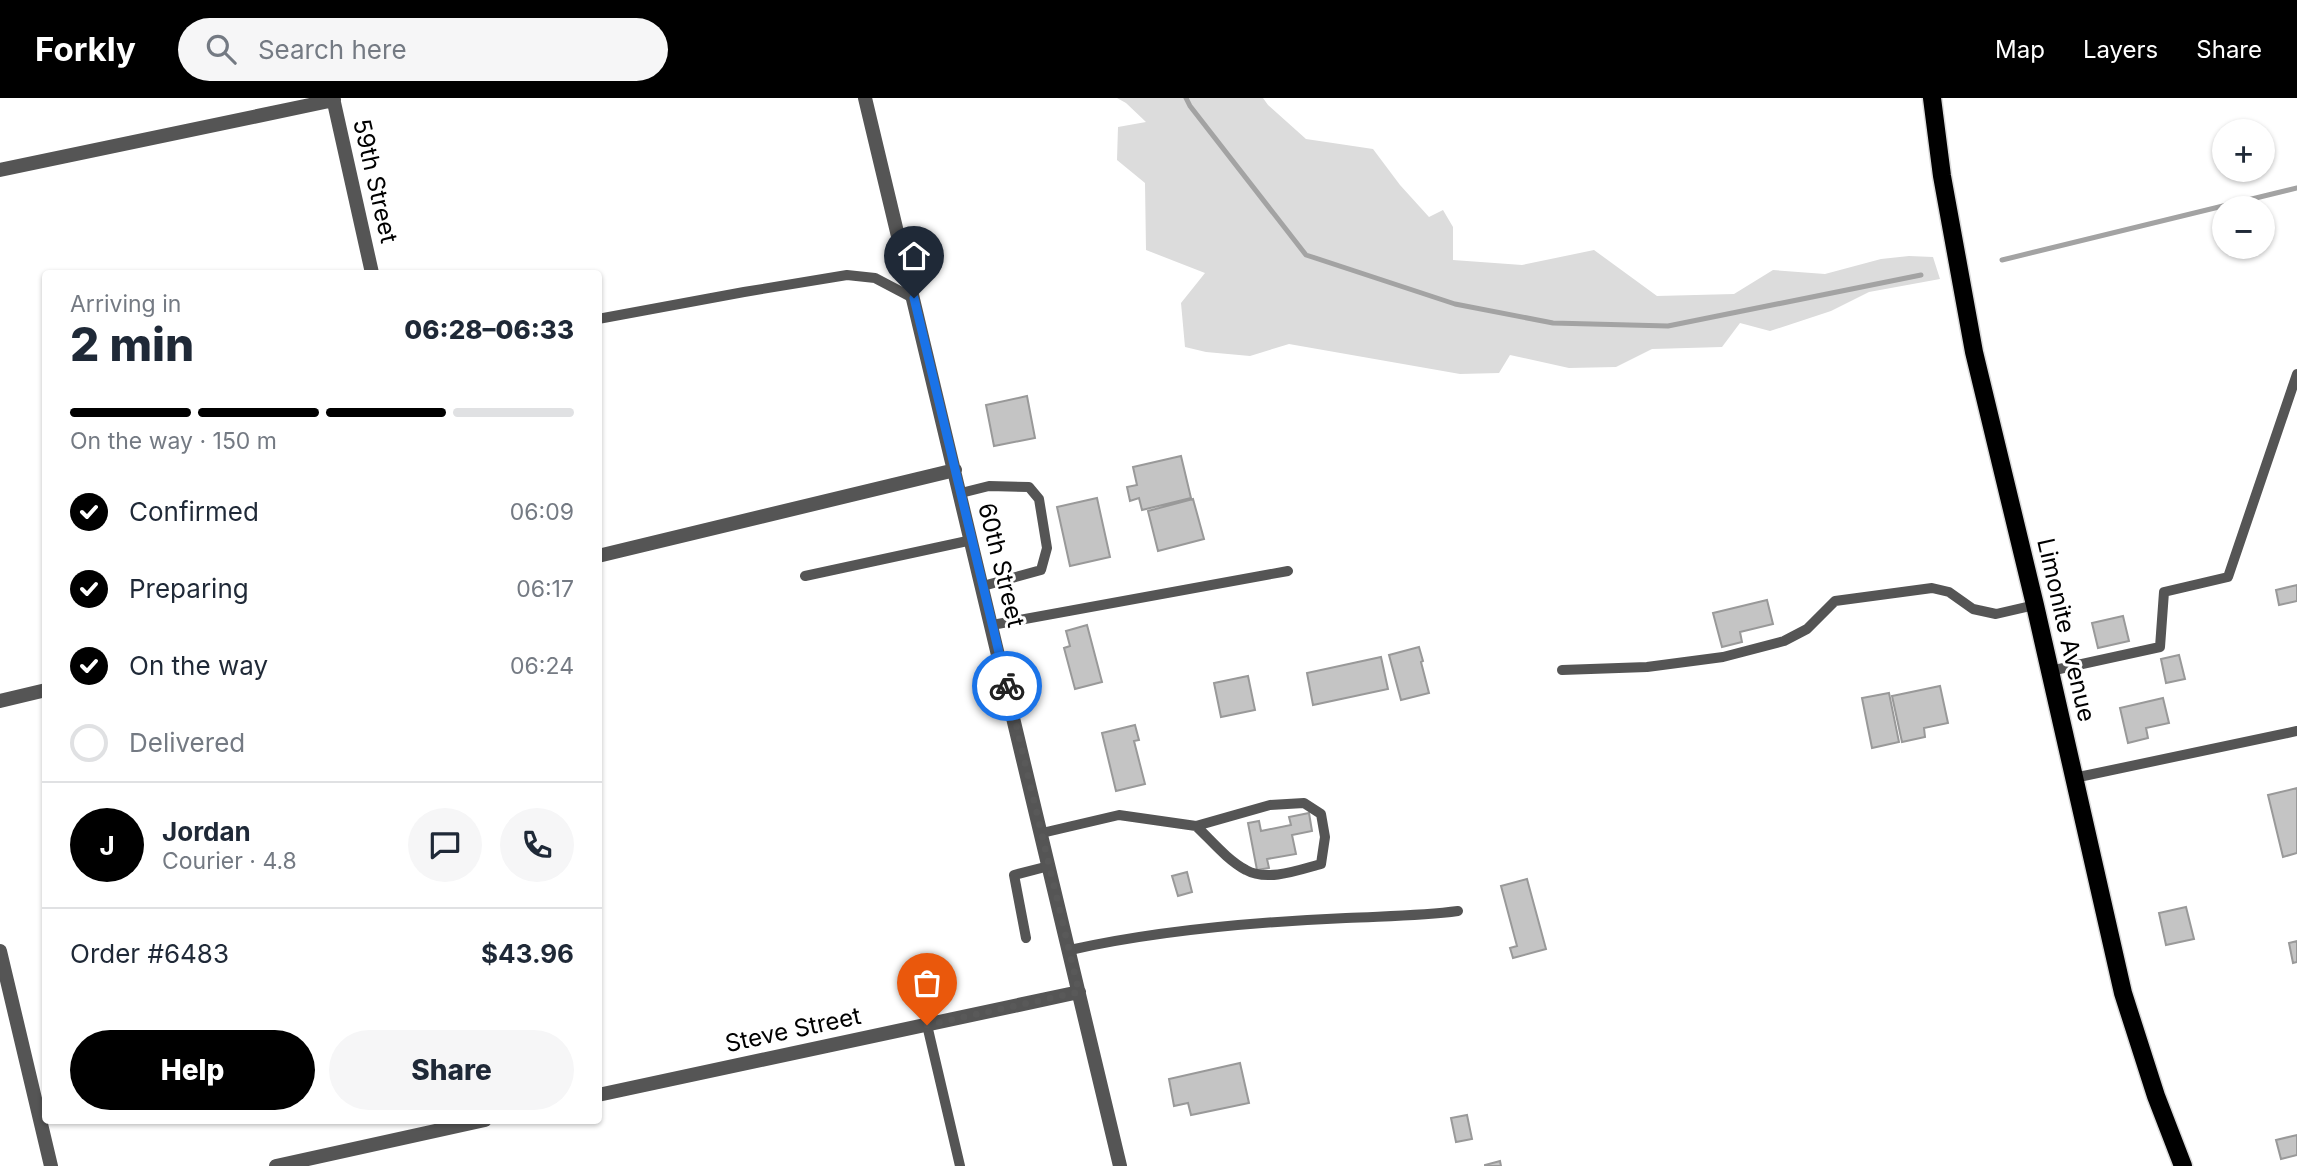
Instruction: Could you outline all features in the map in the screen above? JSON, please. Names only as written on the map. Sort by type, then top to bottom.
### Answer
[{"type":"main road","name":"Limonite Avenue","points":[[1932,98],[1944,189],[1974,352],[2035,605],[2123,993],[2156,1097],[2183,1166]]},
{"type":"street","name":"60th Street","points":[[865,98],[1120,1166]]},
{"type":"street","points":[[0,170],[334,99]]},
{"type":"street","name":"59th Street","points":[[334,99],[371,270]]},
{"type":"street","points":[[602,555],[955,470]]},
{"type":"street","points":[[0,701],[42,691]]},
{"type":"street","points":[[0,951],[51,1166]]},
{"type":"street","name":"Steve Street","points":[[602,1094],[1079,992]]},
{"type":"street","points":[[276,1166],[467,1124]]},
{"type":"lane","points":[[602,318],[847,275],[875,278],[914,298]]},
{"type":"lane","points":[[2050,671],[2160,648],[2164,592],[2228,577],[2297,374]]},
{"type":"lane","points":[[961,494],[989,486],[1029,487],[1039,499],[1047,548],[1041,570],[983,586]]},
{"type":"lane","points":[[805,576],[972,540]]},
{"type":"lane","points":[[992,625],[1288,570]]},
{"type":"lane","points":[[1562,670],[1647,667],[1723,657],[1784,641],[1807,629],[1835,601],[1931,589],[1949,592],[1973,609],[1996,614],[2035,605]]},
{"type":"lane","points":[[2074,778],[2297,731]]},
{"type":"lane","points":[[1042,833],[1118,815],[1196,826],[1270,804],[1304,803],[1321,814],[1325,837],[1321,863],[1294,872],[1262,875],[1246,870],[1196,826]]},
{"type":"lane","points":[[1026,938],[1014,875],[1049,866]]},
{"type":"lane","points":[[1070,950],[1151,935],[1235,926],[1345,918],[1423,916],[1458,911]]},
{"type":"lane","points":[[927,1025],[960,1166]]},
{"type":"shaded area","points":[[1117,98],[1263,98],[1306,139],[1373,149],[1429,217],[1443,210],[1453,227],[1453,260],[1522,265],[1594,250],[1657,296],[1734,294],[1773,270],[1825,274],[1881,259],[1909,256],[1933,257],[1940,279],[1869,292],[1831,311],[1770,331],[1740,323],[1722,347],[1652,349],[1616,367],[1569,368],[1510,355],[1499,373],[1460,374],[1289,344],[1250,356],[1206,352],[1185,347],[1181,303],[1205,273],[1146,250],[1145,183],[1117,160],[1118,127],[1146,122]]},
{"type":"building","points":[[1027,396],[1035,438],[994,446],[986,405]]},
{"type":"building","points":[[1181,456],[1191,498],[1142,510],[1139,498],[1130,501],[1127,487],[1137,485],[1133,467]]},
{"type":"building","points":[[1097,498],[1110,557],[1070,566],[1057,507]]},
{"type":"building","points":[[1193,499],[1204,539],[1158,551],[1148,511]]},
{"type":"building","points":[[2297,585],[2297,601],[2279,605],[2276,590]]},
{"type":"building","points":[[1767,600],[1773,624],[1740,632],[1742,642],[1722,647],[1713,613]]},
{"type":"building","points":[[2123,616],[2129,641],[2098,648],[2092,623]]},
{"type":"building","points":[[1087,625],[1102,682],[1075,689],[1064,648],[1070,646],[1066,631]]},
{"type":"building","points":[[1419,647],[1429,693],[1401,700],[1389,655]]},
{"type":"building","points":[[2179,655],[2185,679],[2166,683],[2161,659]]},
{"type":"building","points":[[1381,657],[1388,689],[1313,705],[1307,673]]},
{"type":"building","points":[[1248,676],[1255,710],[1221,717],[1214,683]]},
{"type":"building","points":[[1940,686],[1948,723],[1924,728],[1925,737],[1902,742],[1892,696]]},
{"type":"building","points":[[1889,693],[1899,742],[1872,748],[1862,698]]},
{"type":"building","points":[[2163,698],[2169,723],[2146,728],[2148,738],[2128,743],[2120,708]]},
{"type":"building","points":[[1135,725],[1139,740],[1134,741],[1145,784],[1116,791],[1102,733]]},
{"type":"building","points":[[2297,788],[2297,853],[2283,857],[2268,795]]},
{"type":"building","points":[[1309,813],[1312,831],[1292,835],[1296,854],[1267,859],[1269,868],[1257,870],[1248,823],[1259,821],[1261,831],[1291,825],[1289,817]]},
{"type":"building","points":[[1187,872],[1192,892],[1178,896],[1172,876]]},
{"type":"building","points":[[1527,879],[1546,949],[1513,958],[1510,948],[1517,946],[1501,886]]},
{"type":"building","points":[[2186,907],[2194,939],[2166,945],[2159,913]]},
{"type":"building","points":[[2297,941],[2297,962],[2293,963],[2289,943]]},
{"type":"building","points":[[1240,1063],[1249,1103],[1191,1115],[1188,1103],[1174,1106],[1169,1079]]},
{"type":"building","points":[[1467,1115],[1472,1139],[1456,1142],[1451,1118]]},
{"type":"building","points":[[2297,1135],[2297,1155],[2281,1159],[2276,1140]]},
{"type":"building","points":[[1500,1161],[1501,1166],[1485,1166],[1485,1165]]},
{"type":"waterway","points":[[1186,98],[1306,255],[1455,304],[1553,323],[1668,326],[1921,275]]},
{"type":"waterway","points":[[2002,260],[2297,188]]},
{"type":"way so far","points":[[927,1025],[1079,992],[1007,686]]},
{"type":"route","points":[[914,298],[1007,686]]}]
